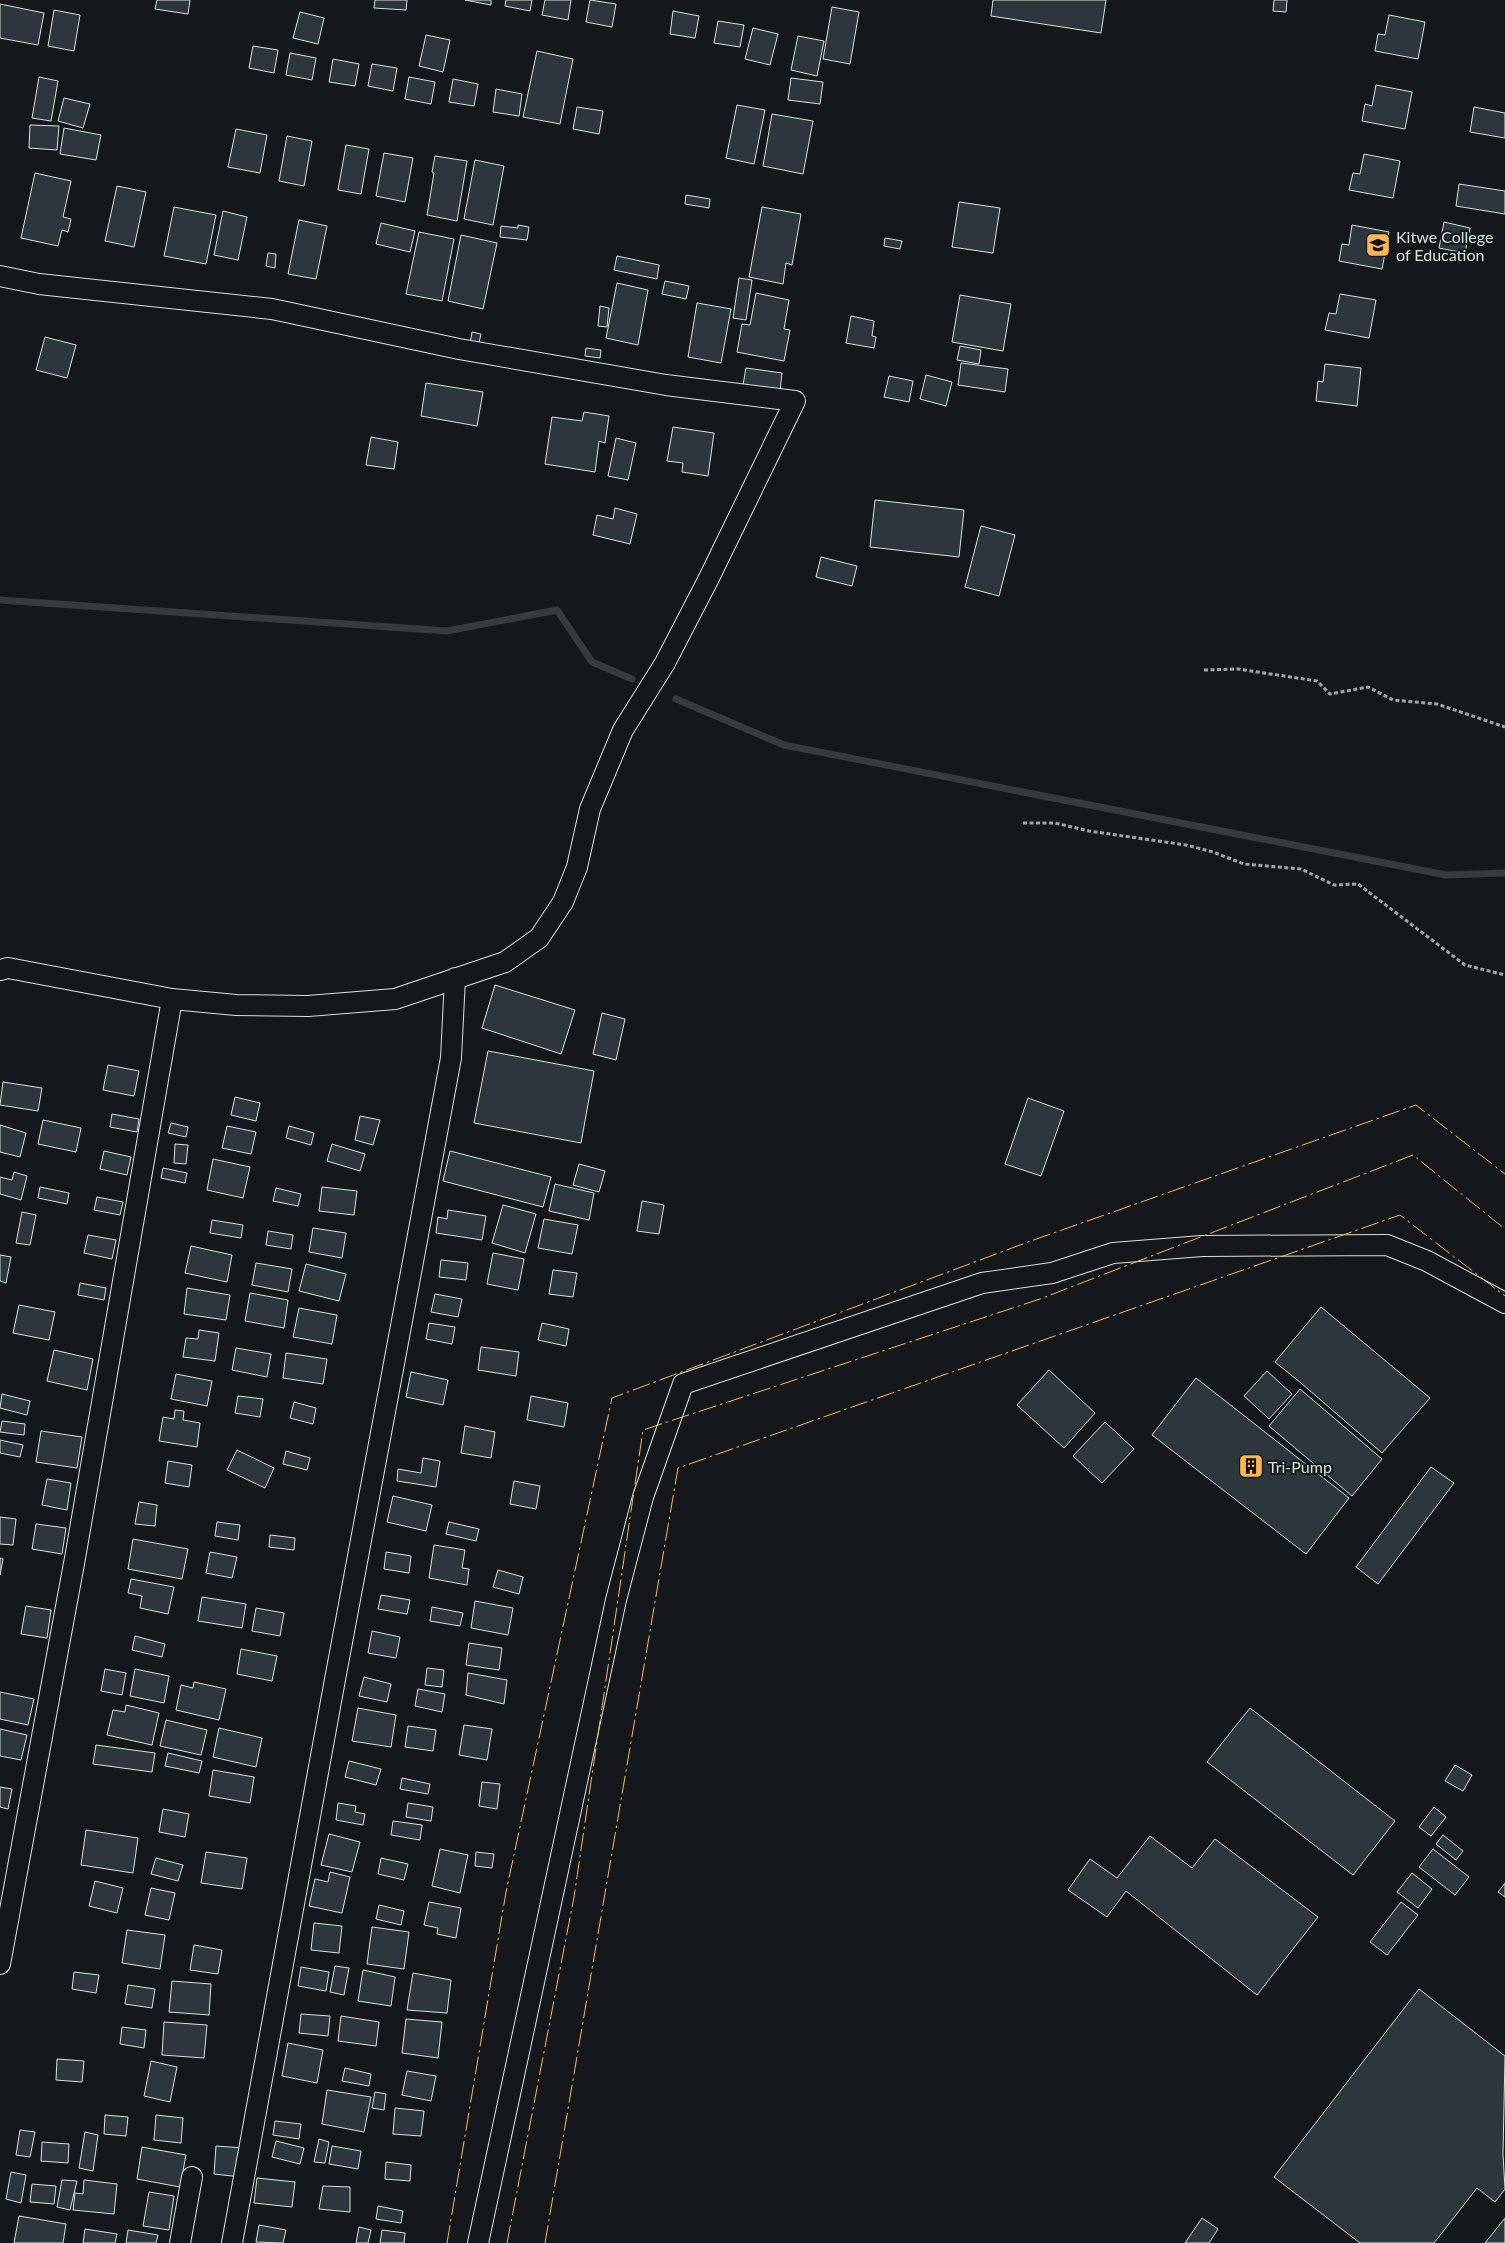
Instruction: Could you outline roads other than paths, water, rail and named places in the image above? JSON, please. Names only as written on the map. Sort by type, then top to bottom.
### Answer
[{"type":"street","points":[[0,276],[39,284],[272,309],[487,354],[666,385],[795,401],[710,578],[664,662],[623,730],[590,809],[577,867],[563,902],[539,938],[505,962],[395,999],[308,1006],[236,1005],[172,999],[8,968],[0,970]]},
{"type":"street","points":[[232,2243],[451,1058],[455,978]]},
{"type":"street","points":[[0,1964],[75,1558],[172,999]]},
{"type":"street","points":[[478,2243],[616,1600],[643,1497],[683,1384],[982,1283],[1052,1273],[1113,1253],[1202,1246],[1387,1245],[1427,1261],[1505,1303]]},
{"type":"street","points":[[180,2243],[192,2177]]},
{"type":"waterway","points":[[0,600],[447,631],[557,610],[592,662],[632,679]]},
{"type":"waterway","points":[[676,699],[784,745],[1446,875],[1505,873]]},
{"type":"place","name":"Kitwe College of Education","points":[[1378,245]]},
{"type":"place","name":"Tri-Pump","points":[[1251,1466]]}]
